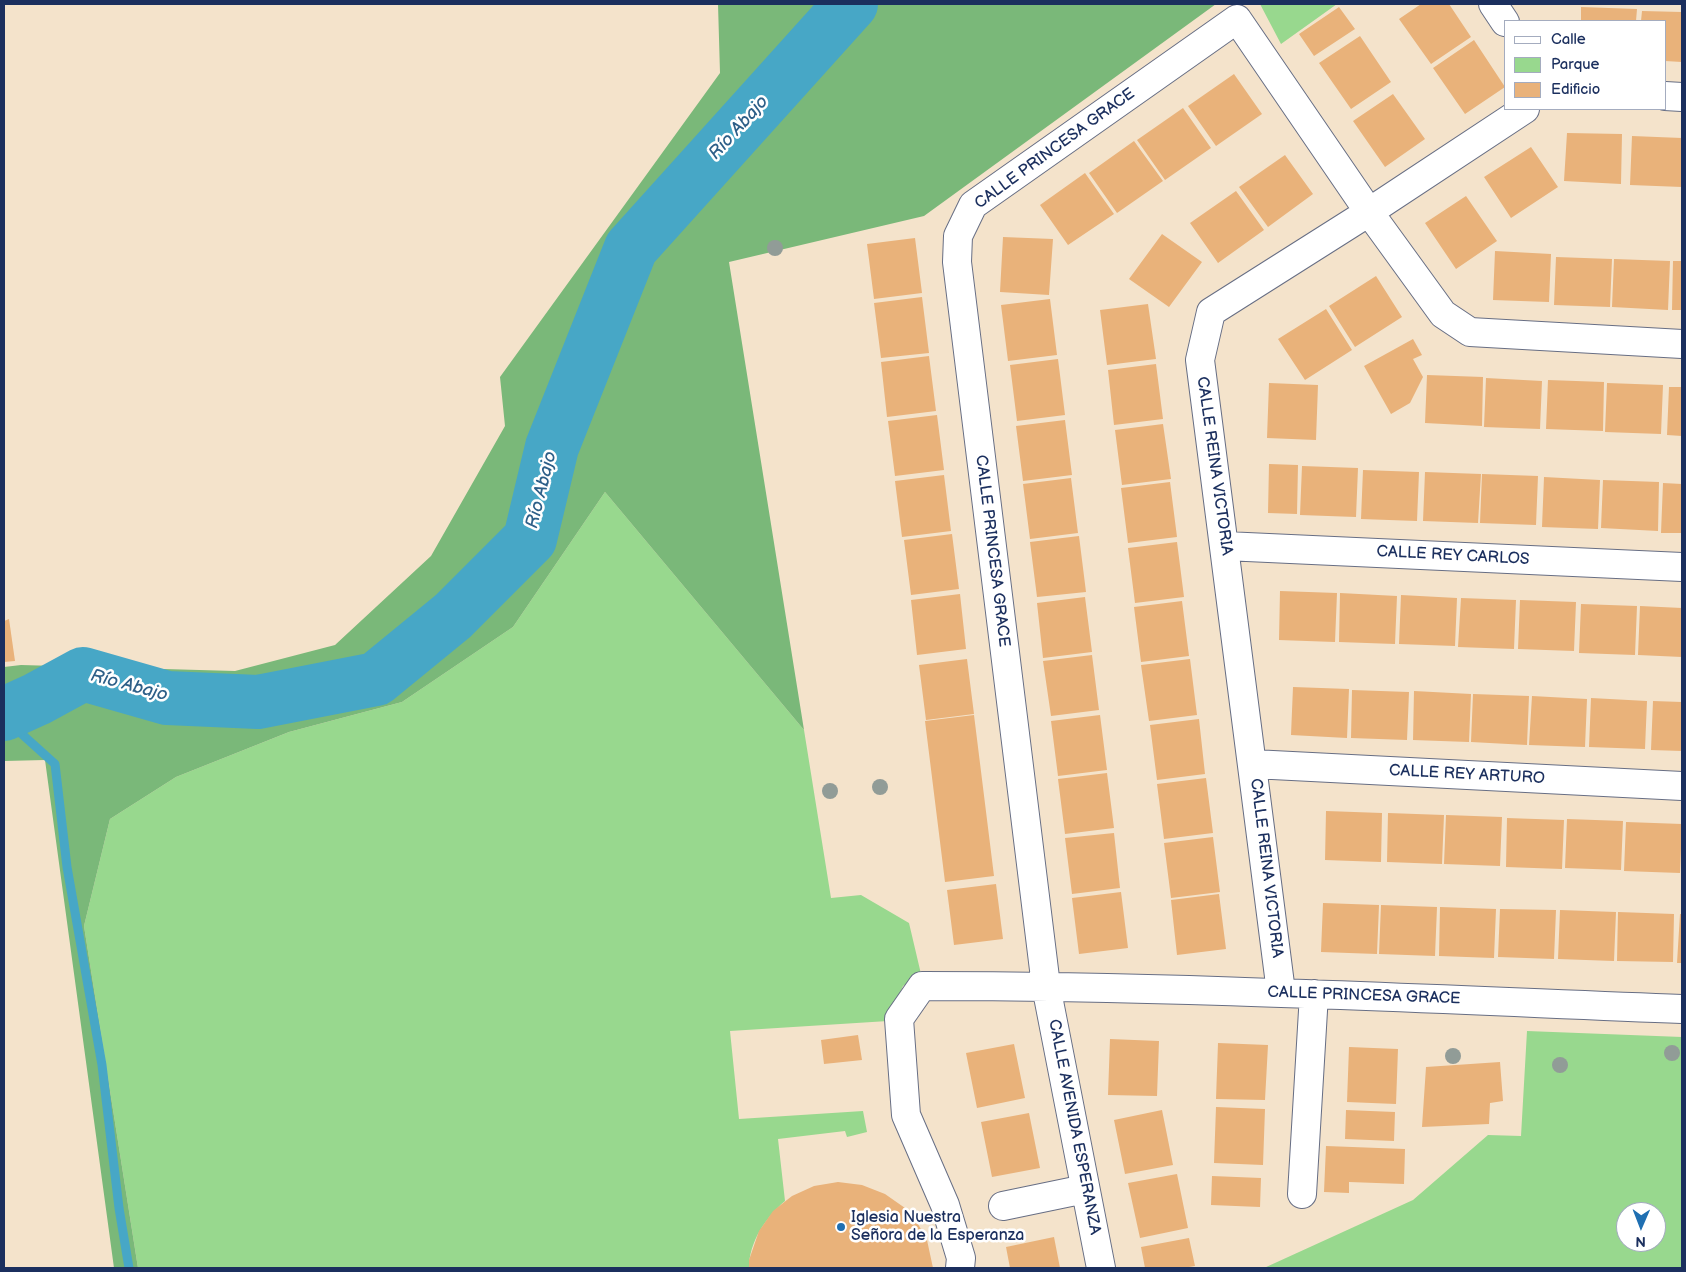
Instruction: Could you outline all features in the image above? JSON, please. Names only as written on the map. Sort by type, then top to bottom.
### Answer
[{"type":"street","points":[[1493,4],[1504,20]]},
{"type":"street","name":"CALLE PRINCESA GRACE","points":[[1046,986],[957,262],[958,236],[973,205],[1237,19],[1369,212],[1442,314],[1470,332],[1682,344]]},
{"type":"street","points":[[1666,96],[1682,97]]},
{"type":"street","name":"CALLE REINA VICTORIA","points":[[1281,992],[1200,360],[1211,312],[1369,212],[1523,110]]},
{"type":"street","name":"CALLE REY CARLOS","points":[[1225,546],[1682,567]]},
{"type":"street","name":"CALLE REY ARTURO","points":[[1252,764],[1682,786]]},
{"type":"street","name":"CALLE PRINCESA GRACE","points":[[960,1268],[961,1258],[945,1205],[906,1115],[899,1019],[922,986],[1046,986],[1281,992],[1682,1009]]},
{"type":"street","name":"CALLE AVENIDA ESPERANZA","points":[[1046,986],[1101,1268]]},
{"type":"street","points":[[1302,1194],[1314,994]]},
{"type":"street","points":[[1003,1206],[1085,1189]]},
{"type":"green space","points":[[718,4],[1216,4],[924,216],[729,262],[804,730],[605,492],[513,627],[402,702],[289,732],[176,777],[110,819],[84,926],[138,1268],[114,1268],[45,760],[4,761],[4,667],[21,665],[235,671],[335,645],[431,556],[505,426],[500,377],[720,73]]},
{"type":"green space","points":[[1260,4],[1337,4],[1281,44]]},
{"type":"green space","points":[[605,492],[804,730],[831,898],[861,895],[909,923],[921,974],[903,986],[888,1021],[730,1031],[739,1119],[863,1111],[867,1132],[847,1137],[845,1131],[778,1139],[785,1201],[765,1222],[755,1240],[749,1268],[138,1268],[84,926],[110,819],[176,777],[289,732],[402,702],[513,627]]},
{"type":"green space","points":[[1527,1031],[1682,1037],[1682,1268],[1264,1268],[1413,1200],[1488,1135],[1521,1136]]},
{"type":"building","points":[[1421,4],[1449,4],[1471,37],[1431,64],[1399,19]]},
{"type":"building","points":[[1339,7],[1355,29],[1314,56],[1299,34]]},
{"type":"building","points":[[1581,7],[1637,9],[1636,20],[1581,20]]},
{"type":"building","points":[[1642,11],[1682,12],[1682,62],[1666,61],[1666,20],[1641,20]]},
{"type":"building","points":[[1360,36],[1391,82],[1351,109],[1319,63]]},
{"type":"building","points":[[1474,40],[1504,88],[1465,114],[1433,68]]},
{"type":"building","points":[[1234,74],[1262,114],[1216,146],[1188,106]]},
{"type":"building","points":[[1393,94],[1425,139],[1385,167],[1353,121]]},
{"type":"building","points":[[1183,108],[1211,148],[1165,180],[1137,140]]},
{"type":"building","points":[[1567,133],[1622,134],[1621,184],[1564,181]]},
{"type":"building","points":[[1632,136],[1682,138],[1682,187],[1630,185]]},
{"type":"building","points":[[1134,141],[1163,181],[1117,213],[1089,173]]},
{"type":"building","points":[[1531,147],[1558,187],[1511,218],[1484,177]]},
{"type":"building","points":[[1285,155],[1313,194],[1268,227],[1239,187]]},
{"type":"building","points":[[1085,173],[1114,214],[1068,245],[1040,205]]},
{"type":"building","points":[[1236,191],[1264,230],[1218,263],[1190,223]]},
{"type":"building","points":[[1466,196],[1497,241],[1456,269],[1425,223]]},
{"type":"building","points":[[1162,234],[1202,262],[1169,307],[1129,279]]},
{"type":"building","points":[[1003,237],[1053,239],[1049,295],[1000,292]]},
{"type":"building","points":[[915,238],[922,293],[874,299],[867,244]]},
{"type":"building","points":[[1495,251],[1551,254],[1549,302],[1493,300]]},
{"type":"building","points":[[1556,257],[1612,259],[1610,307],[1554,305]]},
{"type":"building","points":[[1614,259],[1670,261],[1668,310],[1612,307]]},
{"type":"building","points":[[1673,261],[1682,261],[1682,310],[1672,310]]},
{"type":"building","points":[[1376,276],[1402,317],[1355,347],[1329,306]]},
{"type":"building","points":[[922,297],[929,353],[881,358],[874,303]]},
{"type":"building","points":[[1050,299],[1057,355],[1008,361],[1001,305]]},
{"type":"building","points":[[1148,304],[1156,359],[1107,365],[1100,310]]},
{"type":"building","points":[[1326,309],[1352,350],[1305,380],[1278,339]]},
{"type":"building","points":[[1413,339],[1422,355],[1413,359],[1423,377],[1410,403],[1391,414],[1364,366]]},
{"type":"building","points":[[929,356],[936,411],[887,417],[881,362]]},
{"type":"building","points":[[1058,359],[1065,415],[1017,421],[1010,365]]},
{"type":"building","points":[[1156,364],[1163,419],[1114,425],[1108,370]]},
{"type":"building","points":[[1427,375],[1483,377],[1482,426],[1425,423]]},
{"type":"building","points":[[1486,378],[1542,381],[1540,429],[1484,427]]},
{"type":"building","points":[[1548,380],[1604,382],[1603,431],[1546,429]]},
{"type":"building","points":[[1269,383],[1318,385],[1316,440],[1267,438]]},
{"type":"building","points":[[1607,383],[1663,385],[1661,434],[1605,432]]},
{"type":"building","points":[[1669,387],[1682,387],[1682,436],[1667,435]]},
{"type":"building","points":[[937,415],[944,470],[895,476],[888,421]]},
{"type":"building","points":[[1065,420],[1072,475],[1023,481],[1016,426]]},
{"type":"building","points":[[1163,424],[1171,479],[1122,485],[1115,430]]},
{"type":"building","points":[[1269,464],[1298,465],[1297,514],[1268,513]]},
{"type":"building","points":[[1302,466],[1358,468],[1356,517],[1300,515]]},
{"type":"building","points":[[1363,470],[1419,472],[1417,521],[1361,519]]},
{"type":"building","points":[[1425,472],[1481,474],[1478,523],[1423,521]]},
{"type":"building","points":[[1482,474],[1538,476],[1536,525],[1480,523]]},
{"type":"building","points":[[944,475],[951,531],[902,537],[895,481]]},
{"type":"building","points":[[1544,477],[1600,480],[1598,529],[1542,527]]},
{"type":"building","points":[[1071,478],[1078,533],[1030,539],[1023,484]]},
{"type":"building","points":[[1603,480],[1659,482],[1658,531],[1601,528]]},
{"type":"building","points":[[1170,482],[1177,537],[1128,543],[1121,488]]},
{"type":"building","points":[[1663,483],[1682,484],[1682,533],[1661,533]]},
{"type":"building","points":[[952,534],[959,589],[911,595],[904,540]]},
{"type":"building","points":[[1079,536],[1086,592],[1037,597],[1030,542]]},
{"type":"building","points":[[1177,542],[1184,597],[1135,603],[1128,548]]},
{"type":"building","points":[[1280,591],[1337,593],[1335,642],[1279,640]]},
{"type":"building","points":[[1340,593],[1397,596],[1395,644],[1339,642]]},
{"type":"building","points":[[960,594],[966,649],[917,655],[911,600]]},
{"type":"building","points":[[1401,595],[1457,598],[1455,646],[1399,644]]},
{"type":"building","points":[[1085,597],[1092,652],[1043,658],[1037,603]]},
{"type":"building","points":[[1461,598],[1516,600],[1514,649],[1458,647]]},
{"type":"building","points":[[1520,600],[1576,602],[1574,651],[1518,649]]},
{"type":"building","points":[[1182,601],[1189,656],[1141,662],[1134,607]]},
{"type":"building","points":[[1581,604],[1637,606],[1635,655],[1579,653]]},
{"type":"building","points":[[1640,606],[1682,608],[1682,657],[1638,655]]},
{"type":"building","points":[[9,619],[15,661],[4,662],[4,621]]},
{"type":"building","points":[[1092,655],[1099,710],[1051,716],[1043,661]]},
{"type":"building","points":[[967,659],[974,714],[926,720],[919,665]]},
{"type":"building","points":[[1190,659],[1197,715],[1149,721],[1141,665]]},
{"type":"building","points":[[1293,687],[1349,689],[1347,738],[1291,735]]},
{"type":"building","points":[[1352,690],[1409,692],[1407,740],[1351,738]]},
{"type":"building","points":[[1414,691],[1471,694],[1469,742],[1413,740]]},
{"type":"building","points":[[1473,694],[1529,696],[1527,745],[1471,742]]},
{"type":"building","points":[[1532,696],[1587,699],[1585,747],[1529,745]]},
{"type":"building","points":[[1591,698],[1647,701],[1645,749],[1589,747]]},
{"type":"building","points":[[1653,701],[1682,702],[1682,751],[1651,750]]},
{"type":"building","points":[[974,715],[994,876],[945,882],[925,721]]},
{"type":"building","points":[[1100,715],[1107,770],[1058,776],[1051,721]]},
{"type":"building","points":[[1199,719],[1205,774],[1157,780],[1150,725]]},
{"type":"building","points":[[1107,773],[1114,828],[1065,834],[1058,779]]},
{"type":"building","points":[[1206,778],[1213,833],[1164,839],[1157,784]]},
{"type":"building","points":[[1326,811],[1382,813],[1381,862],[1325,860]]},
{"type":"building","points":[[1388,813],[1444,815],[1442,864],[1387,862]]},
{"type":"building","points":[[1446,815],[1502,817],[1500,866],[1444,864]]},
{"type":"building","points":[[1507,818],[1564,820],[1562,869],[1506,867]]},
{"type":"building","points":[[1567,819],[1623,821],[1621,870],[1565,868]]},
{"type":"building","points":[[1626,822],[1682,824],[1680,873],[1624,871]]},
{"type":"building","points":[[1114,833],[1120,888],[1072,894],[1065,838]]},
{"type":"building","points":[[1213,837],[1220,892],[1171,898],[1164,843]]},
{"type":"building","points":[[996,884],[1003,939],[954,945],[947,890]]},
{"type":"building","points":[[1121,892],[1128,948],[1079,954],[1072,898]]},
{"type":"building","points":[[1219,894],[1226,949],[1177,955],[1171,900]]},
{"type":"building","points":[[1323,903],[1379,905],[1377,954],[1321,952]]},
{"type":"building","points":[[1381,905],[1437,907],[1435,956],[1379,954]]},
{"type":"building","points":[[1440,907],[1496,909],[1494,958],[1439,956]]},
{"type":"building","points":[[1500,909],[1556,910],[1554,959],[1498,957]]},
{"type":"building","points":[[1560,910],[1616,912],[1614,961],[1558,959]]},
{"type":"building","points":[[1618,912],[1674,914],[1673,962],[1617,961]]},
{"type":"building","points":[[1680,914],[1682,914],[1682,963],[1677,963]]},
{"type":"building","points":[[858,1035],[862,1060],[824,1064],[821,1040]]},
{"type":"building","points":[[1110,1039],[1159,1041],[1157,1096],[1108,1095]]},
{"type":"building","points":[[1218,1043],[1268,1045],[1265,1100],[1216,1099]]},
{"type":"building","points":[[1014,1044],[1025,1098],[977,1108],[966,1053]]},
{"type":"building","points":[[1349,1047],[1398,1049],[1396,1104],[1347,1102]]},
{"type":"building","points":[[1500,1062],[1503,1101],[1490,1103],[1489,1124],[1422,1127],[1426,1067]]},
{"type":"building","points":[[1216,1107],[1265,1109],[1263,1165],[1214,1163]]},
{"type":"building","points":[[1162,1110],[1173,1165],[1125,1174],[1114,1120]]},
{"type":"building","points":[[1346,1110],[1395,1112],[1394,1141],[1345,1139]]},
{"type":"building","points":[[1029,1113],[1040,1168],[992,1177],[981,1122]]},
{"type":"building","points":[[1326,1146],[1405,1149],[1404,1184],[1349,1182],[1349,1193],[1324,1192]]},
{"type":"building","points":[[1177,1174],[1188,1228],[1140,1238],[1128,1183]]},
{"type":"building","points":[[1212,1176],[1261,1178],[1260,1207],[1211,1205]]},
{"type":"building","name":"Iglesia Nuestra Señora de la Esperanza","points":[[838,1182],[862,1185],[885,1194],[905,1208],[918,1224],[927,1240],[933,1268],[749,1268],[749,1260],[759,1231],[773,1211],[792,1196],[814,1186]]},
{"type":"building","points":[[1054,1237],[1060,1268],[1010,1268],[1006,1247]]},
{"type":"building","points":[[1189,1238],[1195,1266],[1183,1268],[1145,1268],[1141,1247]]},
{"type":"waterway","name":"Río Abajo","points":[[4,714],[37,699],[83,674],[167,698],[258,702],[376,679],[453,616],[530,539],[552,447],[631,248],[851,4]]},
{"type":"waterway","points":[[4,718],[55,764],[67,867],[102,1065],[119,1208],[129,1268]]},
{"type":"place","name":"Iglesia Nuestra Señora de la Esperanza","points":[[841,1227]]}]
